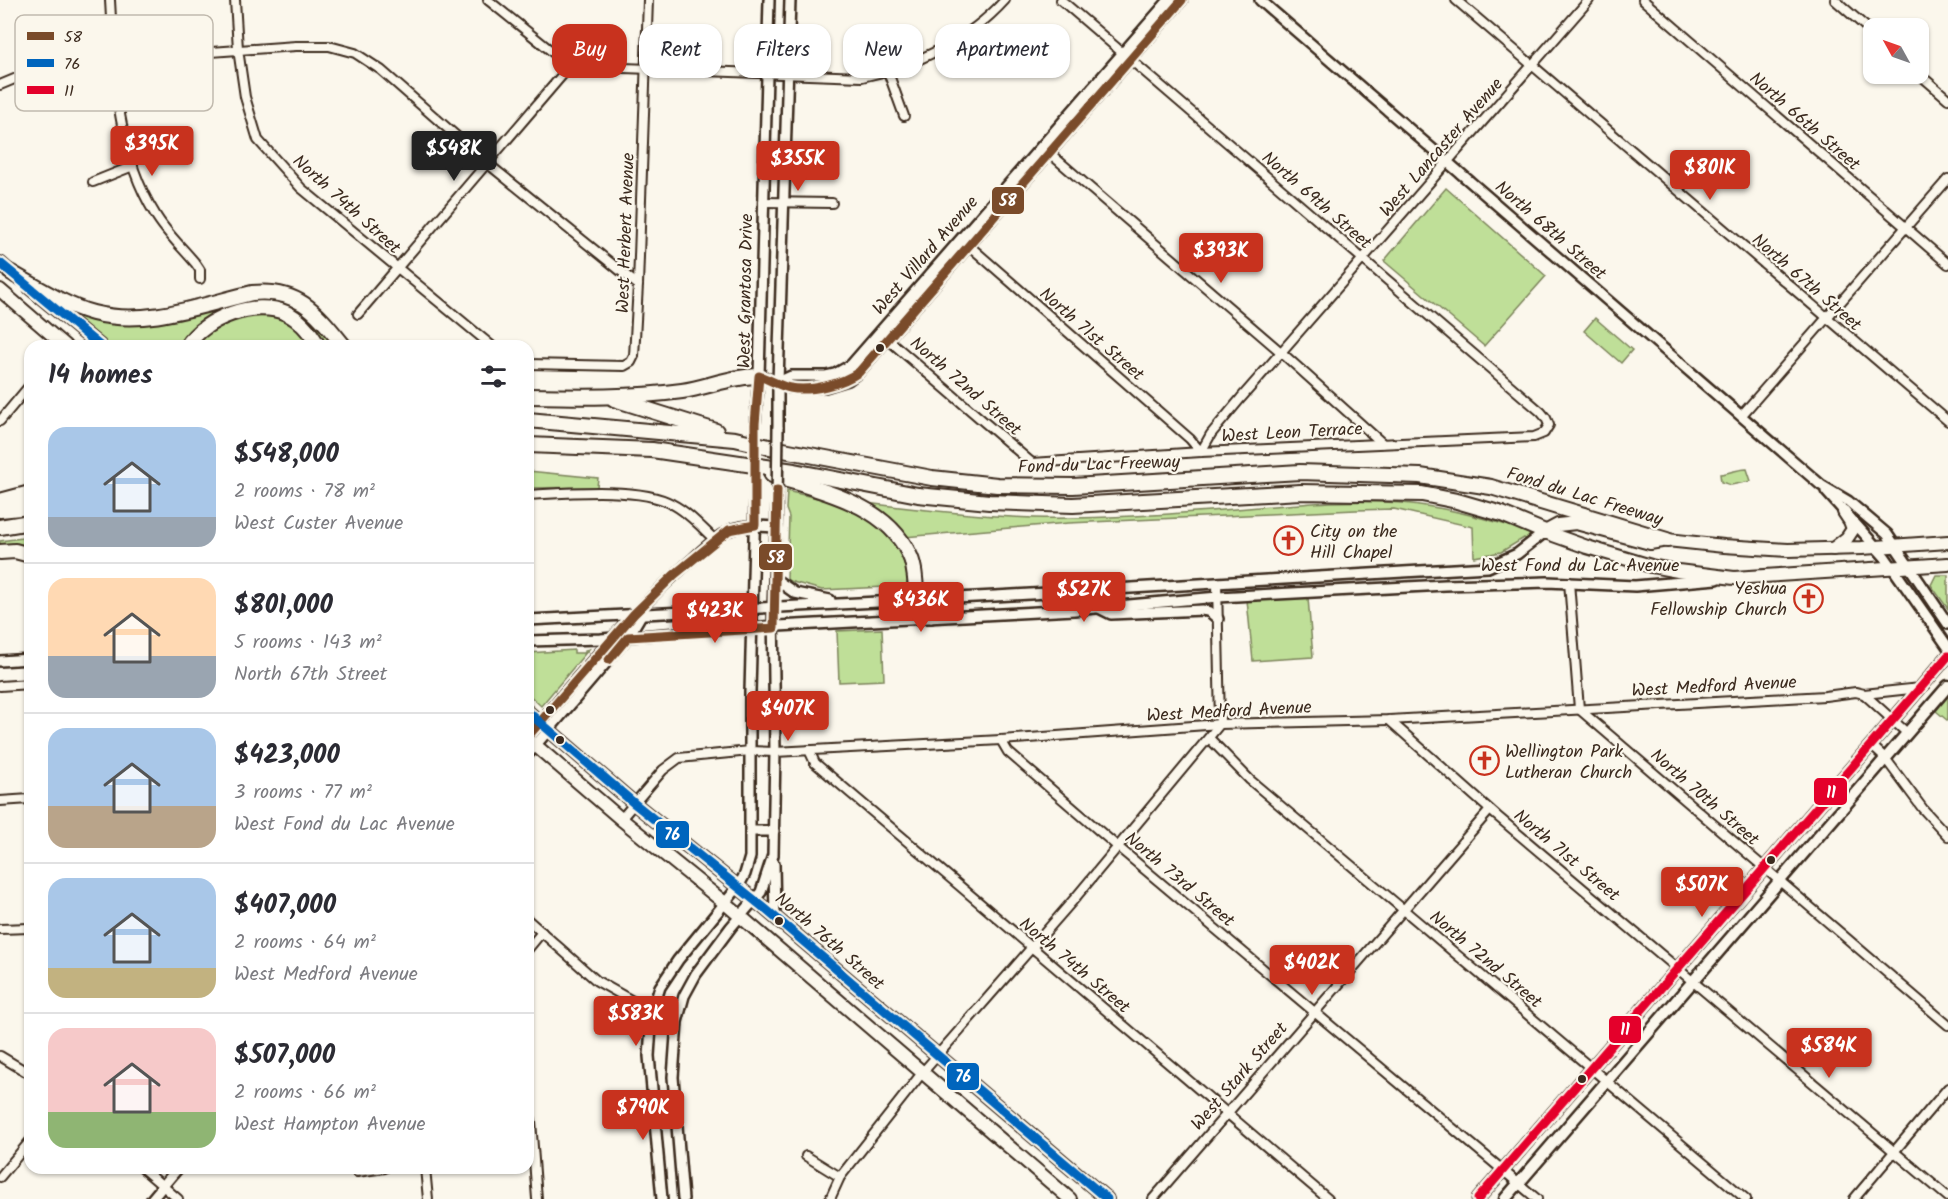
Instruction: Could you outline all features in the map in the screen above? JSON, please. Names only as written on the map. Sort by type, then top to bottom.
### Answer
[{"type":"highway","points":[[5,268],[73,306],[92,313],[117,317],[152,316],[252,293],[269,291],[281,293],[293,297],[315,312],[339,340]]},
{"type":"highway","points":[[191,340],[199,331],[220,319],[244,311],[268,309],[286,313],[312,334],[315,340]]},
{"type":"highway","points":[[534,396],[605,397],[682,391],[743,376],[759,376]]},
{"type":"highway","points":[[605,397],[682,419],[735,439]]},
{"type":"highway","name":"Fond du Lac Freeway","points":[[534,421],[735,439],[932,478],[997,485],[1073,486],[1300,472],[1420,476],[1461,480],[1667,540]]},
{"type":"highway","name":"Fond du Lac Freeway","points":[[534,445],[652,450],[794,471],[918,495],[989,502],[1073,505],[1300,492],[1422,494],[1502,514],[1545,532]]},
{"type":"highway","points":[[736,462],[840,497],[877,516],[897,535],[909,554],[917,599]]},
{"type":"highway","points":[[0,501],[24,495]]},
{"type":"highway","points":[[0,510],[24,508]]},
{"type":"highway","points":[[0,526],[24,523]]},
{"type":"highway","points":[[0,552],[15,551],[24,553]]},
{"type":"main road","points":[[5,268],[93,340]]},
{"type":"main road","points":[[0,290],[56,340]]},
{"type":"main road","points":[[1833,549],[1848,538],[1853,529],[1844,512]]},
{"type":"main road","name":"West Fond du Lac Avenue","points":[[1545,532],[1558,525],[1576,523],[1639,542],[1658,543],[1667,540],[1754,548],[1833,549],[1948,542]]},
{"type":"main road","name":"West Fond du Lac Avenue","points":[[1545,532],[1651,566],[1678,572],[1734,578],[1948,564]]},
{"type":"main road","points":[[1478,1199],[1948,656]]},
{"type":"main road","points":[[1505,1199],[1948,686]]},
{"type":"main road","name":"North 76th Street","points":[[534,717],[635,804],[754,899],[1107,1199]]},
{"type":"main road","points":[[534,747],[726,903],[1070,1199]]},
{"type":"street","points":[[110,0],[111,15]]},
{"type":"street","name":"North 74th Street","points":[[235,0],[238,49],[245,97],[258,140],[302,188],[485,340]]},
{"type":"street","points":[[488,0],[552,52]]},
{"type":"street","name":"West Herbert Avenue","points":[[647,24],[648,0]]},
{"type":"street","name":"West Grantosa Drive","points":[[768,24],[769,0]]},
{"type":"street","name":"West Grantosa Drive","points":[[789,24],[790,0]]},
{"type":"street","points":[[923,58],[966,33],[1005,0]]},
{"type":"street","name":"North 69th Street","points":[[1061,0],[1541,412],[1549,425]]},
{"type":"street","name":"West Villard Avenue","points":[[778,381],[791,376],[826,376],[843,371],[851,365],[1050,153],[1169,0]]},
{"type":"street","name":"West Villard Avenue","points":[[759,376],[778,381],[790,388],[825,387],[841,383],[859,372],[1042,146],[1182,0]]},
{"type":"street","name":"North 68th Street","points":[[1260,0],[1821,484],[1848,501],[1882,528],[1948,624]]},
{"type":"street","name":"North 67th Street","points":[[1456,0],[1948,422]]},
{"type":"street","name":"West Lancaster Avenue","points":[[1201,452],[1211,434],[1589,0]]},
{"type":"street","name":"North 66th Street","points":[[1643,0],[1948,264]]},
{"type":"street","points":[[1835,0],[1863,24]]},
{"type":"street","points":[[213,51],[329,46],[355,53],[381,70],[488,163],[638,285]]},
{"type":"street","points":[[358,314],[560,78]]},
{"type":"street","name":"West Herbert Avenue","points":[[534,364],[624,366],[631,362],[634,356],[646,78]]},
{"type":"street","name":"West Grantosa Drive","points":[[662,1199],[649,1056],[652,1012],[660,987],[678,960],[738,887],[750,857],[755,424],[759,376],[767,78]]},
{"type":"street","name":"West Grantosa Drive","points":[[683,1199],[673,1077],[676,1022],[684,996],[696,974],[740,916],[760,894],[773,855],[775,752],[773,607],[788,78]]},
{"type":"street","points":[[890,78],[904,116]]},
{"type":"street","points":[[0,85],[15,79]]},
{"type":"street","points":[[1929,83],[1948,99]]},
{"type":"street","points":[[120,111],[133,166],[153,211],[163,227],[196,264],[200,270],[200,279]]},
{"type":"street","points":[[1042,146],[1282,353],[1382,443]]},
{"type":"street","points":[[93,182],[133,166]]},
{"type":"street","points":[[1741,416],[1948,180]]},
{"type":"street","points":[[764,202],[832,203]]},
{"type":"street","name":"North 71st Street","points":[[965,243],[1190,439],[1201,452]]},
{"type":"street","name":"North 72nd Street","points":[[880,332],[1032,463]]},
{"type":"street","points":[[0,421],[24,391]]},
{"type":"street","name":"West Leon Terrace","points":[[1032,463],[1201,452],[1534,437],[1544,433],[1549,425]]},
{"type":"street","name":"North 68th Street","points":[[1821,484],[1891,566],[1948,647]]},
{"type":"street","points":[[534,495],[584,492],[651,496],[681,510],[715,540]]},
{"type":"street","points":[[534,739],[613,638],[674,575],[729,530],[755,525],[776,527]]},
{"type":"street","name":"West Fond du Lac Avenue","points":[[534,620],[1488,567],[1517,554],[1545,532]]},
{"type":"street","name":"West Fond du Lac Avenue","points":[[534,641],[613,638],[1099,608],[1218,597],[1463,584],[1569,582],[1603,586],[1635,586],[1734,578]]},
{"type":"street","points":[[775,579],[795,593],[851,603]]},
{"type":"street","points":[[1569,582],[1579,709]]},
{"type":"street","points":[[830,1199],[840,1177],[922,1073],[1118,847],[1210,739],[1220,724],[1217,583]]},
{"type":"street","points":[[917,599],[922,610],[931,618]]},
{"type":"street","points":[[1099,608],[1111,614],[1203,610],[1210,612],[1218,619]]},
{"type":"street","points":[[544,726],[628,637],[638,614]]},
{"type":"street","points":[[0,661],[24,659]]},
{"type":"street","points":[[0,686],[24,684]]},
{"type":"street","name":"West Medford Avenue","points":[[621,819],[663,770],[679,758],[750,751],[775,752],[1001,740],[1220,724],[1389,720],[1825,696],[1856,692],[1864,694],[1920,688]]},
{"type":"street","points":[[1864,694],[1906,733]]},
{"type":"street","name":"North 70th Street","points":[[1579,709],[1948,1025]]},
{"type":"street","name":"North 71st Street","points":[[1389,720],[1490,810],[1948,1197]]},
{"type":"street","name":"North 72nd Street","points":[[1210,739],[1250,780],[1746,1199]]},
{"type":"street","name":"North 73rd Street","points":[[1001,740],[1008,752],[1118,847],[1537,1199]]},
{"type":"street","points":[[1871,745],[1885,758],[1923,809],[1948,836]]},
{"type":"street","name":"North 74th Street","points":[[808,750],[815,763],[1328,1199]]},
{"type":"street","points":[[0,801],[24,799]]},
{"type":"street","name":"West Stark Street","points":[[1153,1199],[1490,810]]},
{"type":"street","points":[[751,831],[774,831]]},
{"type":"street","points":[[773,855],[775,917]]},
{"type":"street","points":[[534,926],[597,981],[652,1012],[676,1022]]},
{"type":"street","points":[[0,929],[24,928]]},
{"type":"street","points":[[534,943],[542,933]]},
{"type":"street","points":[[0,1056],[24,1070]]},
{"type":"street","points":[[1854,1199],[1948,1088]]},
{"type":"street","points":[[0,1176],[24,1148]]},
{"type":"street","points":[[806,1156],[840,1177]]},
{"type":"street","points":[[534,1160],[537,1199]]},
{"type":"street","points":[[149,1174],[178,1199]]},
{"type":"street","points":[[152,1199],[173,1174]]},
{"type":"street","points":[[426,1174],[428,1199]]},
{"type":"green space","points":[[1446,188],[1546,276],[1484,346],[1384,261]]},
{"type":"green space","points":[[245,298],[287,300],[310,314],[332,340],[318,340],[265,305],[183,340],[101,340],[56,302],[106,319]]},
{"type":"green space","points":[[272,314],[296,325],[308,340],[195,340],[202,332],[237,317]]},
{"type":"green space","points":[[1595,318],[1632,350],[1621,363],[1584,331]]},
{"type":"green space","points":[[1747,469],[1751,481],[1731,485],[1721,482],[1720,474]]},
{"type":"green space","points":[[534,472],[598,478],[597,487],[534,488]]},
{"type":"green space","points":[[787,491],[851,508],[875,521],[887,532],[905,557],[908,566],[906,586],[822,590],[789,581],[787,579],[789,517],[786,509]]},
{"type":"green space","points":[[1330,502],[1420,505],[1470,515],[1531,532],[1527,540],[1524,538],[1501,552],[1474,557],[1473,527],[1394,509],[1069,523],[904,537],[866,503],[992,516],[1071,518]]},
{"type":"green space","points":[[24,538],[24,550],[0,547],[0,541]]},
{"type":"green space","points":[[1936,575],[1948,575],[1948,609],[1931,585]]},
{"type":"green space","points":[[1308,598],[1313,657],[1253,661],[1247,600]]},
{"type":"green space","points":[[882,629],[884,680],[839,682],[837,631]]},
{"type":"green space","points":[[589,649],[541,706],[534,700],[534,653],[574,650],[574,653],[585,653],[585,650]]},
{"type":"green space","points":[[1948,696],[1948,721],[1936,711]]},
{"type":"transit line","name":"58","points":[[534,729],[634,614],[674,575],[729,530],[755,525],[755,424],[759,376],[787,387],[807,389],[835,383],[859,372],[1182,0]]},
{"type":"transit line","name":"76","points":[[0,263],[93,340]]},
{"type":"transit line","name":"58","points":[[609,660],[628,637],[774,628],[777,490]]},
{"type":"transit line","name":"11","points":[[1478,1199],[1948,656]]},
{"type":"transit line","name":"76","points":[[534,717],[635,804],[763,907],[1107,1199]]},
{"type":"place","name":"City on the Hill Chapel","points":[[1289,541]]},
{"type":"place","name":"Yeshua Fellowship Church","points":[[1808,598]]},
{"type":"place","name":"Wellington Park Lutheran Church","points":[[1484,761]]}]
